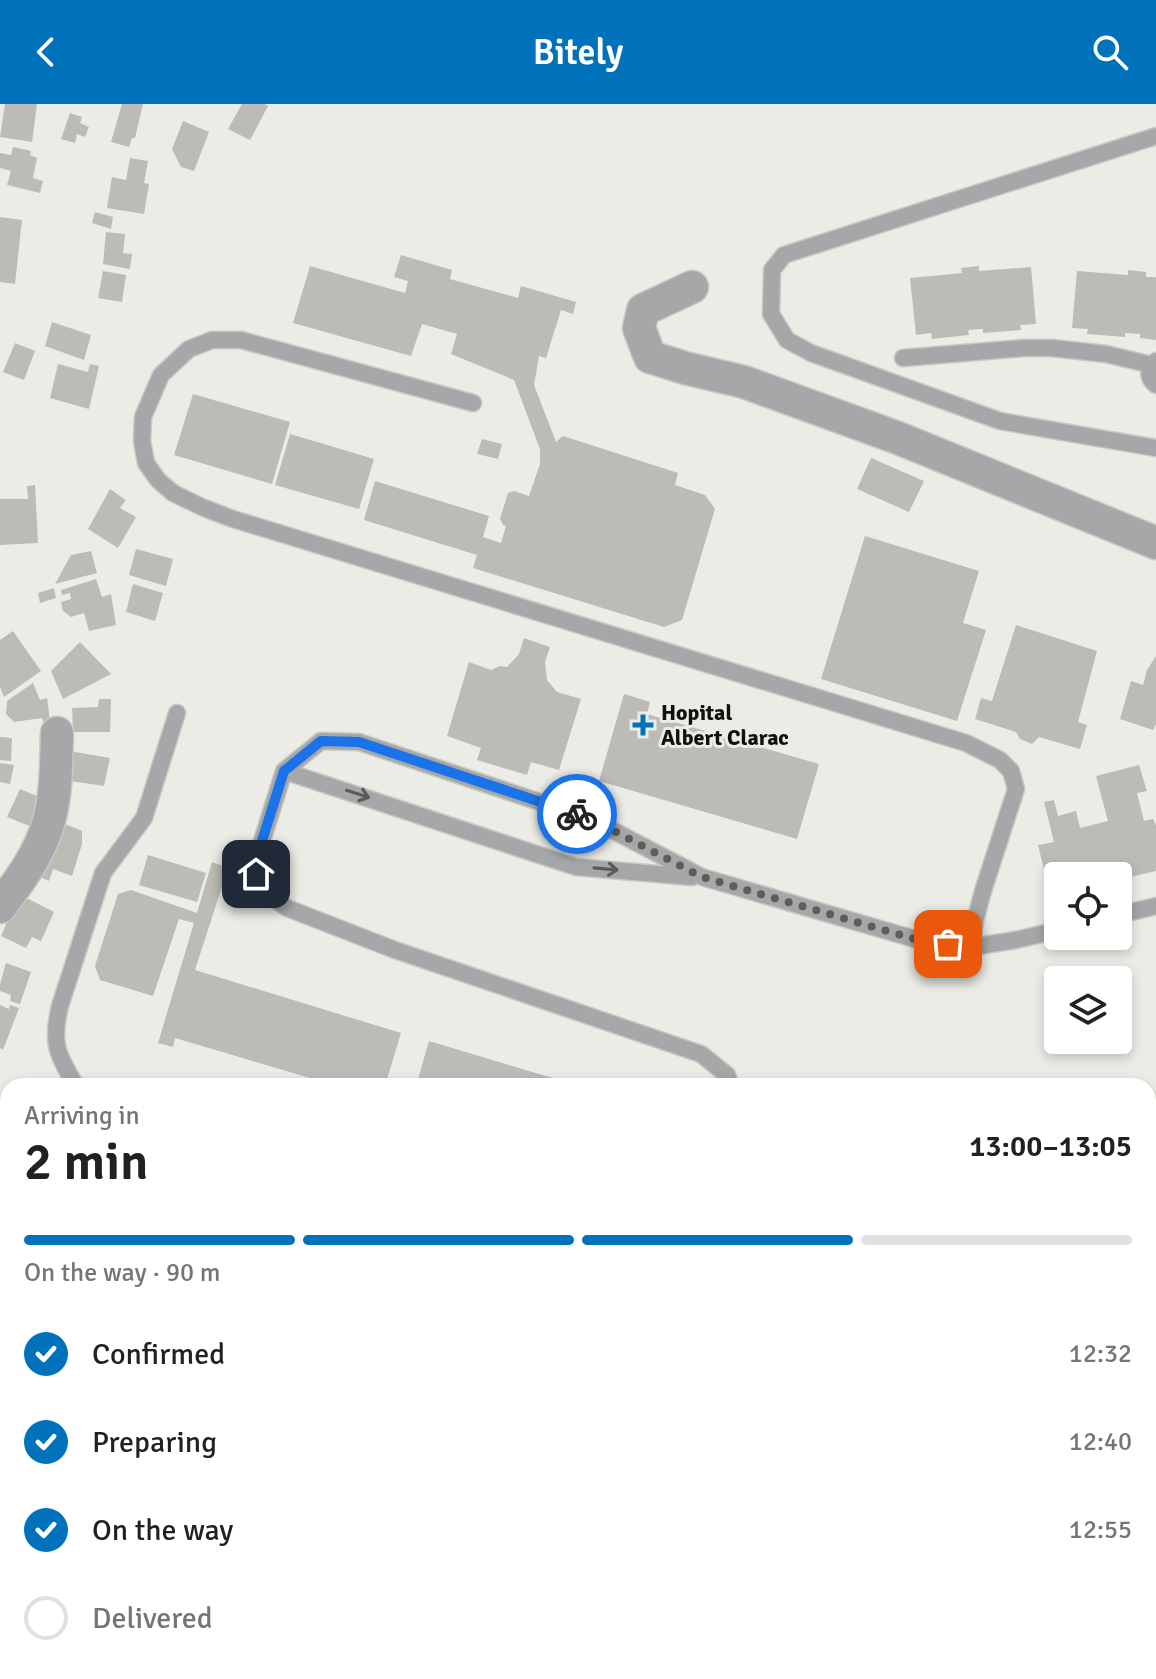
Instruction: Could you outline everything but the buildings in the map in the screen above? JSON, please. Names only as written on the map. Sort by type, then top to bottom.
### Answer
[{"type":"street","points":[[692,287],[643,310],[639,328],[650,357],[744,382],[898,438],[1156,543]]},
{"type":"street","points":[[0,907],[44,837],[55,790],[57,733]]},
{"type":"lane","points":[[1156,136],[784,255],[772,270],[771,314],[787,340],[811,353],[1000,421],[1156,448]]},
{"type":"lane","points":[[473,403],[241,340],[212,340],[189,349],[161,375],[143,417],[142,441],[146,463],[158,480],[173,493],[233,519],[966,743],[1000,760],[1011,771],[1016,789],[983,891],[971,947]]},
{"type":"lane","points":[[903,358],[1052,348],[1154,363],[1149,374],[1156,385]]},
{"type":"lane","points":[[71,1078],[55,1044],[60,1006],[103,873],[144,818],[177,713]]},
{"type":"lane","points":[[728,1078],[701,1054],[395,950],[287,908],[265,893],[256,874],[261,844],[284,771],[321,741],[359,742],[591,819],[702,877],[925,942],[971,947],[1044,933]]},
{"type":"lane","points":[[284,771],[576,867],[702,877]]},
{"type":"lane","points":[[1132,912],[1156,906]]},
{"type":"way so far","points":[[577,814],[702,877],[925,942],[948,944]]},
{"type":"place","name":"Hopital Albert Clarac","points":[[643,725]]},
{"type":"route","points":[[256,874],[261,844],[284,771],[321,741],[359,742],[577,814]]}]
